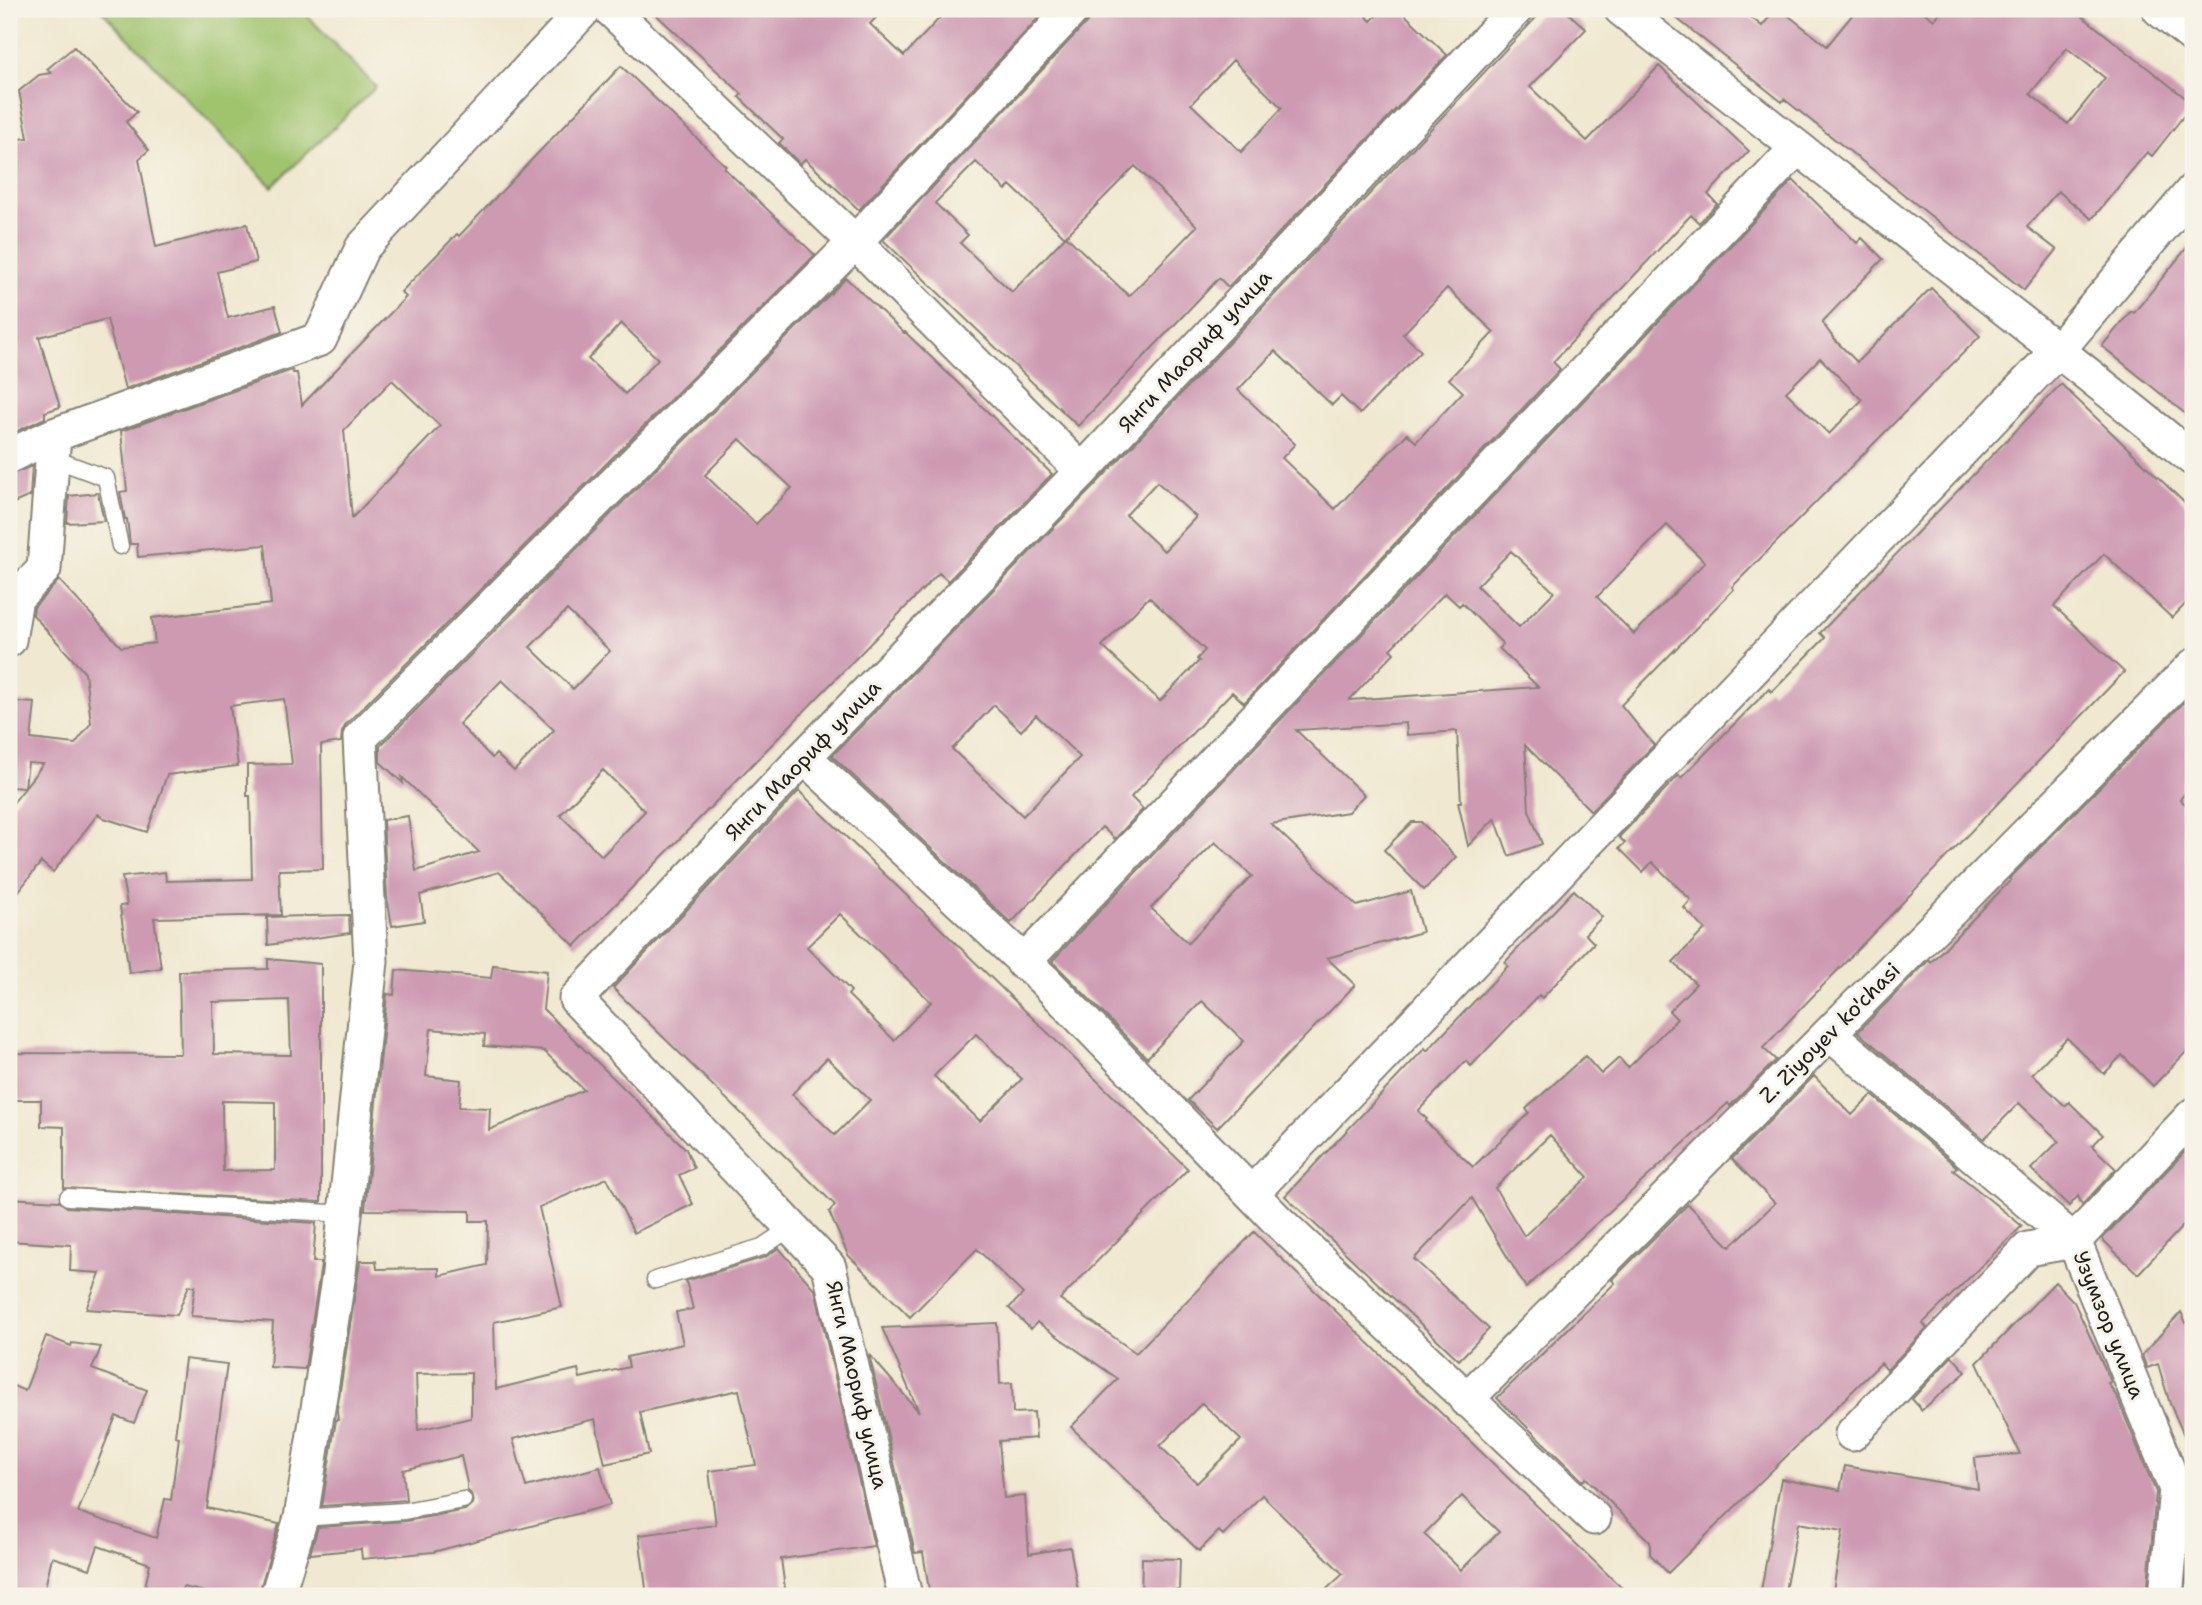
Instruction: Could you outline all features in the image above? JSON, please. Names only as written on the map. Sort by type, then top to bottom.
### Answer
[{"type":"street","points":[[9,456],[53,446],[320,339],[362,248],[585,9]]},
{"type":"street","points":[[610,9],[855,242],[1082,471]]},
{"type":"street","points":[[277,1596],[301,1518],[346,1214],[371,961],[360,738],[855,242],[1073,9]]},
{"type":"street","name":"Янги Маориф улица","points":[[905,1596],[829,1267],[576,999],[804,757],[1082,471],[1516,9]]},
{"type":"street","points":[[1621,9],[2059,349],[2193,459]]},
{"type":"street","points":[[2159,9],[2193,36]]},
{"type":"street","points":[[1023,963],[1797,148]]},
{"type":"street","points":[[1252,1194],[2059,349],[2193,190]]},
{"type":"street","points":[[9,640],[16,598],[44,569],[53,446]]},
{"type":"street","name":"Z. Ziyoyev ko'chasi","points":[[1466,1400],[2193,666]]},
{"type":"street","points":[[804,757],[1044,980],[1252,1194],[1466,1400],[1594,1518]]},
{"type":"street","name":"Узумзор улица","points":[[1830,1034],[2074,1241],[2176,1489],[2166,1596]]},
{"type":"street","points":[[1852,1434],[2028,1249],[2074,1241],[2193,1115]]},
{"type":"lane","points":[[53,446],[106,478],[120,546]]},
{"type":"lane","points":[[68,1197],[346,1214]]},
{"type":"lane","points":[[655,1280],[762,1248],[792,1227]]},
{"type":"lane","points":[[301,1518],[404,1511],[463,1500]]},
{"type":"green space","points":[[100,9],[301,9],[376,87],[272,187]]},
{"type":"building","points":[[650,9],[884,9],[870,24],[904,56],[948,9],[1047,9],[859,210],[805,159],[800,164],[779,143],[783,139],[739,97],[742,94]]},
{"type":"building","points":[[1092,9],[1359,9],[1371,21],[1383,9],[1399,9],[1447,55],[1228,287],[1219,278],[1078,426],[883,240],[1092,14]],"holes":[[[1233,60],[1282,108],[1241,152],[1191,104]],[[976,162],[1006,190],[1010,185],[1065,237],[1012,292],[960,243],[968,235],[935,203]],[[1135,166],[1197,226],[1129,296],[1066,236]]]},
{"type":"building","points":[[1544,9],[1564,9],[1586,29],[1530,87],[1587,141],[1659,66],[1749,151],[1708,194],[1717,204],[1699,223],[1691,215],[1553,362],[1560,369],[1244,703],[1232,692],[1131,797],[1143,809],[1115,839],[1102,827],[1011,923],[832,756],[1096,484]],"holes":[[[1447,288],[1494,332],[1449,379],[1463,392],[1416,442],[1407,434],[1335,509],[1282,458],[1295,444],[1238,390],[1275,351],[1332,405],[1341,396],[1360,414],[1421,351],[1403,334]],[[1157,482],[1196,517],[1164,551],[1126,515]],[[1149,597],[1205,650],[1197,659],[1199,661],[1160,701],[1102,646]],[[994,705],[1021,731],[1036,715],[1080,757],[1023,816],[952,749]]]},
{"type":"building","points":[[1665,9],[1740,9],[1762,26],[1776,9],[1780,9],[1827,46],[1857,9],[1920,9],[1934,20],[1943,9],[2073,9],[2193,104],[2152,156],[2147,152],[2092,219],[2058,191],[2027,227],[2057,250],[2024,290],[1784,99],[1782,102]],"holes":[[[2067,48],[2105,78],[2068,124],[2030,94]]]},
{"type":"building","points":[[74,47],[137,112],[126,122],[149,150],[139,159],[156,247],[247,224],[256,262],[217,272],[228,318],[275,306],[282,332],[125,389],[107,319],[39,337],[60,407],[45,412],[45,418],[9,435],[9,140],[28,138],[19,91],[39,75],[51,73],[47,69]]},
{"type":"building","points":[[621,66],[815,255],[346,724],[341,742],[321,745],[323,869],[279,870],[281,915],[154,918],[161,968],[129,973],[120,906],[127,905],[122,877],[165,872],[166,881],[252,879],[247,765],[292,764],[284,699],[230,706],[238,766],[167,775],[147,832],[98,814],[53,872],[41,862],[9,904],[9,808],[25,788],[9,787],[9,701],[35,703],[31,739],[75,744],[91,723],[85,673],[33,615],[34,607],[59,580],[121,647],[155,643],[152,618],[271,604],[265,545],[138,557],[137,544],[130,544],[120,492],[127,491],[121,431],[292,370],[297,373],[302,405],[406,297],[401,292],[457,234],[459,236]],"holes":[[[621,323],[658,359],[625,394],[588,359]],[[392,380],[440,426],[352,518],[344,430]],[[28,763],[43,764],[25,787]]]},
{"type":"building","points":[[1793,180],[1857,243],[1862,238],[1883,259],[1822,322],[1834,339],[1857,362],[1931,288],[1980,336],[1732,587],[1734,589],[1621,705],[1654,745],[1591,811],[1525,745],[1529,810],[1542,844],[1509,856],[1495,818],[1468,846],[1458,802],[1461,802],[1457,731],[1407,735],[1406,723],[1296,730],[1364,795],[1348,812],[1271,824],[1357,906],[1411,891],[1422,932],[1327,958],[1355,985],[1217,1128],[1188,1100],[1244,1041],[1202,1001],[1147,1058],[1052,961]],"holes":[[[1820,358],[1862,400],[1829,434],[1786,392]],[[1667,525],[1705,562],[1634,634],[1597,597]],[[1511,551],[1554,592],[1519,627],[1477,586]],[[1445,593],[1459,606],[1462,603],[1503,644],[1499,648],[1538,687],[1349,700],[1394,653],[1390,649]],[[1215,842],[1252,876],[1188,943],[1151,908]]]},
{"type":"building","points":[[2193,240],[2193,420],[2102,346],[2131,311],[2134,313]]},
{"type":"building","points":[[846,278],[1052,474],[948,581],[939,573],[575,946],[499,872],[420,895],[424,921],[392,926],[387,897],[383,820],[408,816],[416,871],[479,852],[402,777],[403,783],[380,762],[380,746]],"holes":[[[740,439],[792,488],[756,524],[705,475]],[[567,610],[610,651],[573,689],[530,647]],[[502,680],[554,730],[514,771],[496,754],[492,758],[459,724]],[[603,770],[645,811],[602,856],[560,815]]]},
{"type":"building","points":[[2061,384],[2193,511],[2193,596],[2172,618],[2104,554],[2054,606],[2124,672],[1763,1048],[1776,1060],[1730,1106],[1728,1103],[1526,1288],[1472,1198],[1414,1259],[1489,1329],[1459,1360],[1285,1196],[1425,1048],[1427,1051],[1508,966],[1505,962],[1574,890],[1602,917],[1585,934],[1594,943],[1542,998],[1539,995],[1471,1066],[1466,1061],[1418,1111],[1427,1119],[1425,1121],[1473,1167],[1529,1113],[1526,1109],[1585,1056],[1601,1074],[1619,1058],[1628,1068],[1677,1019],[1669,1011],[1696,984],[1673,962],[1705,929],[1684,908],[1691,900],[1652,862],[1643,872],[1619,848],[1625,843],[1619,837],[1769,689],[1772,692],[1825,638],[1820,633]],"holes":[[[1550,1135],[1588,1177],[1524,1236],[1495,1188]]]},
{"type":"building","points":[[32,466],[30,496],[9,505],[9,475]]},
{"type":"building","points":[[98,493],[104,521],[67,523],[69,496]]},
{"type":"building","points":[[2193,693],[2193,785],[2180,799],[2193,812],[2193,1045],[2153,1086],[2122,1055],[2104,1074],[2067,1038],[2032,1074],[2065,1106],[2069,1102],[2103,1135],[2092,1146],[2116,1169],[2082,1205],[2078,1196],[2069,1206],[2031,1169],[2059,1141],[2019,1103],[1984,1139],[1858,1032],[1929,960],[1931,962]]},
{"type":"building","points":[[799,791],[1188,1169],[1060,1299],[1136,1353],[1254,1232],[1630,1596],[1319,1596],[1343,1574],[1262,1495],[1223,1535],[1219,1531],[1199,1551],[1071,1427],[1118,1379],[1037,1322],[1031,1329],[1009,1308],[1023,1294],[977,1249],[910,1317],[848,1255],[829,1212],[835,1205],[613,988]],"holes":[[[840,914],[931,1002],[894,1040],[848,995],[851,991],[807,947]],[[976,1034],[1022,1079],[980,1121],[934,1076]],[[827,1058],[870,1100],[835,1135],[792,1094]],[[1202,1403],[1241,1440],[1197,1483],[1160,1446]],[[1462,1496],[1499,1532],[1461,1570],[1424,1534]]]},
{"type":"building","points":[[1412,822],[1421,822],[1456,857],[1424,890],[1384,850]]},
{"type":"building","points":[[349,915],[350,933],[268,945],[267,917]]},
{"type":"building","points":[[268,959],[321,964],[321,1202],[64,1188],[64,1127],[41,1126],[41,1100],[9,1100],[9,1053],[181,1054],[179,971],[268,969]],"holes":[[[289,1000],[291,1055],[214,1054],[213,1002]],[[222,1101],[275,1102],[275,1170],[223,1171]]]},
{"type":"building","points":[[493,965],[547,971],[543,1009],[686,1149],[694,1168],[679,1175],[693,1204],[634,1233],[607,1178],[539,1207],[562,1307],[494,1322],[496,1389],[578,1369],[580,1378],[629,1367],[627,1357],[683,1344],[676,1312],[693,1309],[686,1281],[765,1257],[779,1248],[815,1290],[874,1546],[781,1559],[786,1596],[647,1596],[639,1535],[716,1525],[709,1471],[756,1465],[739,1390],[640,1412],[649,1454],[605,1464],[595,1419],[513,1439],[526,1487],[600,1467],[610,1505],[433,1552],[362,1559],[361,1549],[310,1554],[318,1527],[406,1521],[465,1510],[473,1503],[467,1490],[461,1456],[403,1470],[406,1500],[322,1506],[338,1420],[337,1410],[360,1261],[376,1261],[377,1269],[439,1268],[439,1276],[487,1265],[488,1221],[470,1221],[470,1211],[365,1210],[387,994],[394,995],[396,970],[491,978]],"holes":[[[431,1029],[485,1034],[484,1046],[544,1051],[584,1090],[489,1130],[490,1108],[459,1107],[461,1080],[426,1076]],[[471,1373],[471,1418],[418,1430],[416,1374]]]},
{"type":"building","points":[[1814,1076],[1852,1115],[1872,1095],[1957,1167],[1953,1170],[2022,1226],[1923,1323],[1927,1328],[1887,1370],[1881,1363],[1668,1573],[1650,1554],[1650,1542],[1586,1478],[1583,1481],[1497,1398],[1615,1283],[1612,1280],[1688,1204],[1730,1247],[1775,1203],[1732,1159]]},
{"type":"building","points":[[2193,1143],[2193,1215],[2138,1274],[2102,1239]]},
{"type":"building","points":[[9,1198],[59,1201],[67,1207],[316,1223],[313,1262],[321,1262],[321,1265],[305,1369],[270,1367],[273,1322],[191,1316],[195,1286],[189,1285],[177,1315],[86,1309],[100,1273],[70,1271],[71,1245],[9,1241]]},
{"type":"building","points":[[2055,1282],[2074,1302],[2111,1382],[2108,1383],[2117,1397],[2156,1492],[2147,1596],[1832,1596],[1843,1531],[1798,1523],[1784,1596],[1760,1596],[1781,1479],[1840,1490],[1845,1466],[1978,1489],[1975,1458],[2020,1454],[1977,1363]]},
{"type":"building","points":[[2181,1312],[2186,1323],[2193,1320],[2193,1455],[2170,1404],[2158,1364],[2147,1368],[2142,1355]]},
{"type":"building","points":[[997,1323],[1000,1384],[1012,1383],[1013,1413],[1034,1412],[1036,1438],[999,1441],[1004,1498],[1025,1496],[1029,1554],[1070,1547],[1079,1596],[930,1596],[923,1552],[915,1553],[869,1354],[919,1412],[882,1328]]},
{"type":"building","points":[[46,1336],[71,1346],[72,1343],[101,1347],[92,1369],[147,1390],[134,1423],[116,1416],[78,1512],[156,1538],[165,1499],[171,1500],[179,1437],[175,1436],[185,1359],[227,1364],[207,1508],[279,1524],[258,1596],[223,1596],[183,1587],[181,1596],[143,1596],[150,1564],[98,1546],[90,1569],[52,1557],[43,1596],[9,1596],[9,1384],[25,1391]]},
{"type":"building","points":[[1952,1356],[1966,1372],[1922,1410],[1912,1399]]},
{"type":"building","points":[[2193,1512],[2193,1596],[2185,1596]]},
{"type":"building","points":[[1142,1558],[1180,1559],[1179,1590],[1172,1590],[1171,1596],[1141,1596]]}]
